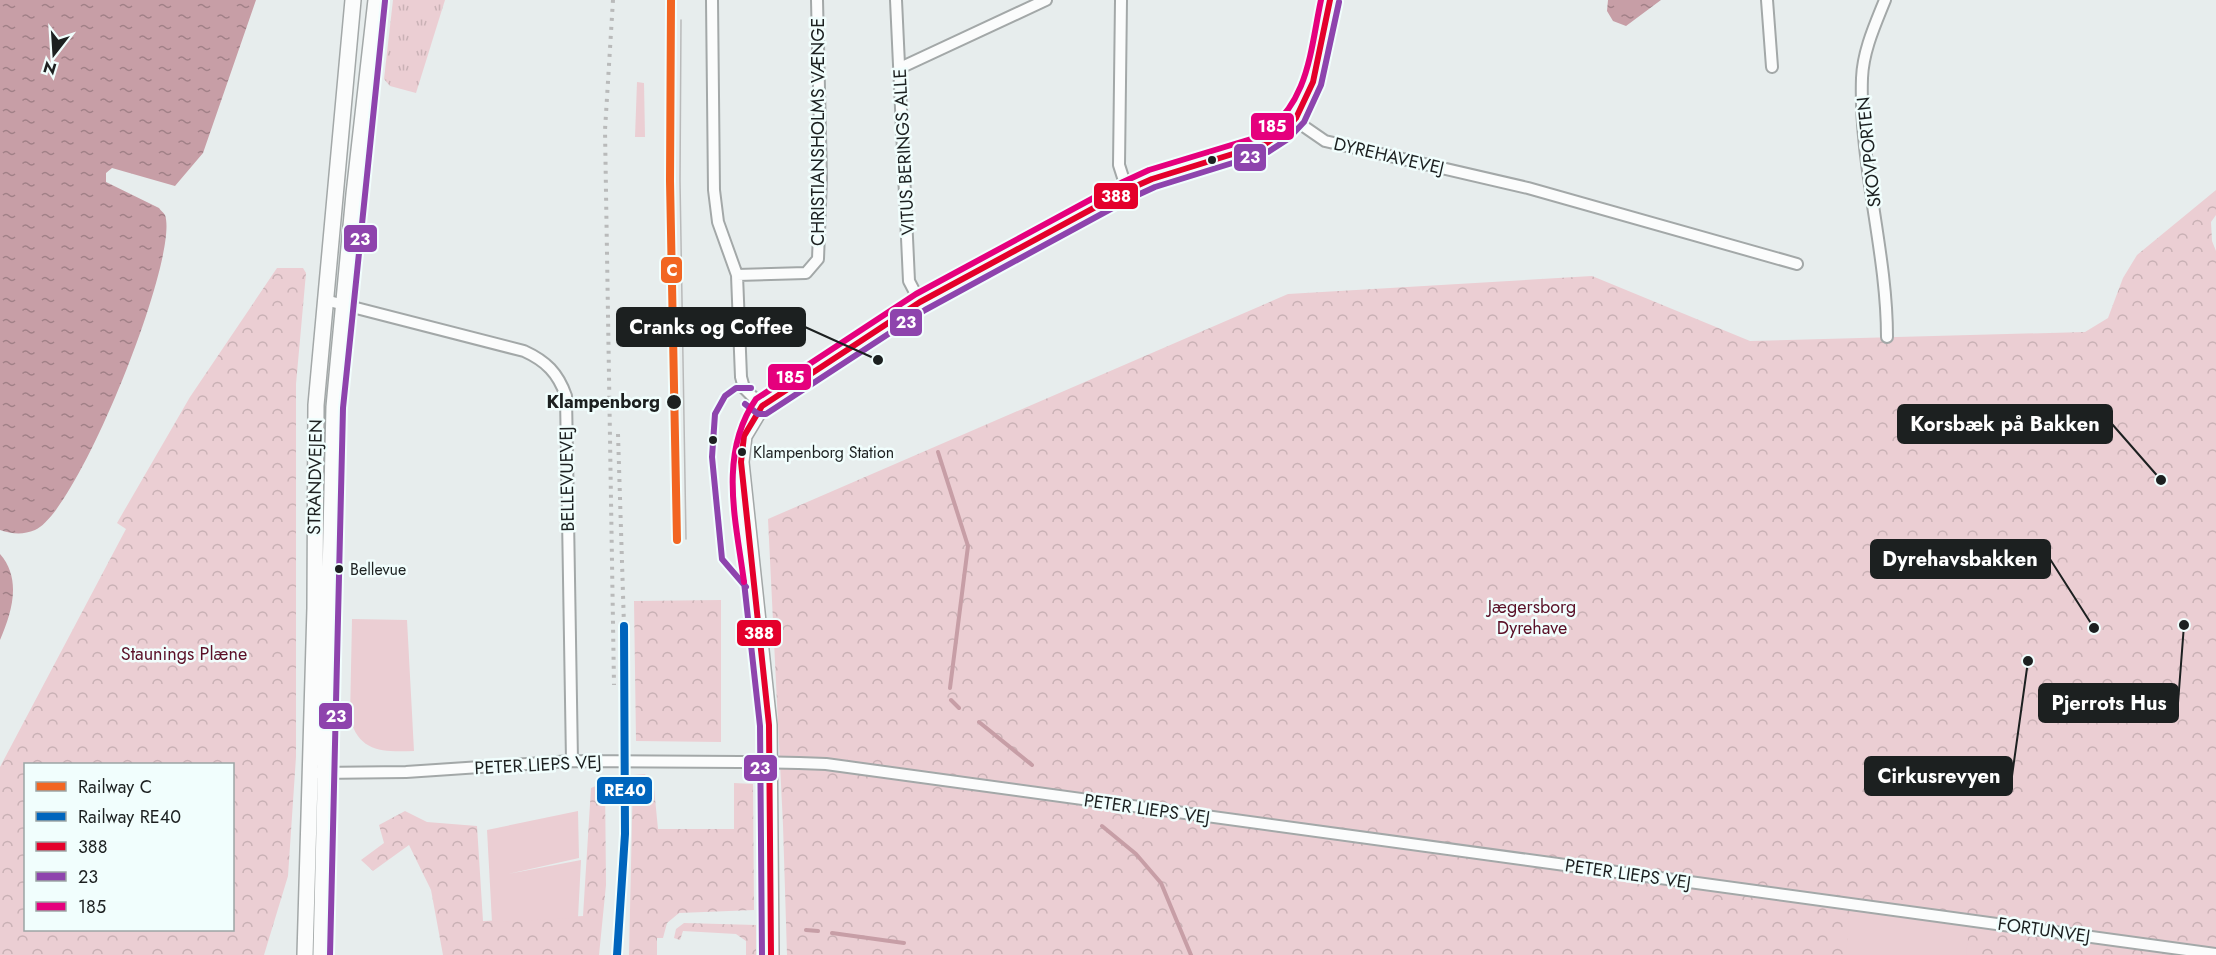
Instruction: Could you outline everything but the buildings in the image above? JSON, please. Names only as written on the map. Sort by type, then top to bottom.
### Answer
[{"type":"main road","name":"STRANDVEJEN","points":[[321,955],[316,405],[353,0]]},
{"type":"main road","name":"STRANDVEJEN","points":[[305,955],[319,773],[334,407],[376,0]]},
{"type":"main road","points":[[771,955],[769,725],[741,462],[744,436],[762,406],[920,302],[1127,190],[1152,179],[1265,144],[1281,136],[1296,121],[1312,85],[1330,0]]},
{"type":"street","points":[[712,0],[714,190],[718,222],[737,275],[741,377],[744,388],[762,406]]},
{"type":"street","name":"CHRISTIANSHOLMS VÆNGE","points":[[737,275],[806,273],[818,258],[821,178],[818,0]]},
{"type":"street","name":"VITUS BERINGS ALLE","points":[[896,0],[909,281],[920,302]]},
{"type":"street","points":[[900,68],[1046,0]]},
{"type":"street","points":[[1121,0],[1119,165],[1127,190]]},
{"type":"street","points":[[1767,0],[1772,67]]},
{"type":"street","name":"SKOVPORTEN","points":[[1885,0],[1868,43],[1862,77],[1866,137],[1887,306],[1887,337]]},
{"type":"street","name":"DYREHAVEVEJ","points":[[1296,121],[1325,141],[1528,188],[1797,264]]},
{"type":"street","name":"BELLEVUEVEJ","points":[[325,300],[524,351],[541,359],[553,369],[562,384],[566,396],[572,761]]},
{"type":"street","name":"PETER LIEPS VEJ","points":[[319,773],[406,772],[572,761],[826,764],[1978,921]]},
{"type":"street","name":"FORTUNVEJ","points":[[1978,921],[2216,954]]},
{"type":"green space","points":[[393,0],[445,0],[416,93],[390,86],[384,79]]},
{"type":"green space","points":[[637,82],[644,83],[645,137],[635,137]]},
{"type":"green space","name":"Jægersborg Dyrehave","points":[[2216,190],[2216,215],[2211,222],[2212,241],[2216,251],[2216,955],[787,955],[768,519],[1288,294],[1592,276],[1750,341],[2085,332],[2108,318],[2123,278],[2137,255]]},
{"type":"green space","name":"Staunings Plæne","points":[[277,268],[303,268],[306,273],[296,384],[296,757],[288,876],[264,955],[0,955],[0,767],[126,529],[117,523],[190,397]]},
{"type":"green space","points":[[721,600],[721,742],[636,741],[634,601]]},
{"type":"green space","points":[[352,619],[407,620],[414,751],[374,748],[366,744],[354,730],[350,718]]},
{"type":"green space","points":[[645,774],[654,788],[658,829],[734,829],[734,783],[753,784],[754,910],[679,913],[667,923],[663,938],[657,938],[657,955],[629,955],[633,775]]},
{"type":"green space","points":[[605,782],[606,885],[599,955],[443,955],[431,890],[409,845],[373,871],[361,860],[384,843],[379,825],[405,811],[427,822],[477,826],[483,921],[583,916],[591,788]]},
{"type":"green space","points":[[578,811],[579,858],[508,874],[581,860],[578,918],[492,922],[487,830]]},
{"type":"green space","points":[[1852,911],[1966,925],[1969,930],[1966,955],[1846,955],[1849,916]]},
{"type":"green space","points":[[684,923],[756,925],[756,955],[746,955],[746,941],[736,934],[683,931],[680,940],[674,938],[676,929]]},
{"type":"water","points":[[0,0],[256,0],[203,153],[175,186],[112,168],[106,173],[106,182],[159,208],[165,215],[165,240],[157,279],[122,382],[76,479],[54,513],[35,530],[22,533],[0,530]]},
{"type":"water","points":[[1608,0],[1661,0],[1626,26],[1613,21],[1607,11]]},
{"type":"water","points":[[0,554],[11,574],[13,596],[0,640]]},
{"type":"waterway","points":[[938,452],[968,546],[950,688]]},
{"type":"waterway","points":[[951,700],[959,708]]},
{"type":"waterway","points":[[979,722],[1032,765]]},
{"type":"waterway","points":[[1102,826],[1136,854],[1161,883],[1191,955]]},
{"type":"waterway","points":[[806,930],[818,931]]},
{"type":"waterway","points":[[832,933],[904,943]]},
{"type":"tram line","points":[[681,20],[680,181],[686,539]]},
{"type":"railway","points":[[613,0],[605,130],[614,685]]},
{"type":"railway","points":[[618,434],[624,626]]},
{"type":"rail line","name":"C","points":[[671,0],[670,181],[677,540]]},
{"type":"rail line","name":"RE40","points":[[617,955],[625,834],[624,626]]},
{"type":"transit line","name":"185","points":[[744,582],[734,512],[733,465],[744,420],[756,399],[916,294],[1123,182],[1149,170],[1261,136],[1277,123],[1298,92],[1310,57],[1321,0]]},
{"type":"transit line","name":"388","points":[[771,955],[769,725],[741,462],[744,436],[762,406],[920,302],[1127,190],[1152,179],[1265,144],[1283,132],[1296,118],[1313,82],[1330,0]]},
{"type":"transit line","name":"23","points":[[330,955],[343,408],[385,1]]},
{"type":"transit line","name":"23","points":[[745,404],[758,414],[766,414],[925,310],[1131,198],[1155,187],[1268,152],[1288,139],[1304,122],[1321,85],[1339,2]]},
{"type":"transit line","name":"23","points":[[746,587],[722,559],[712,457],[715,414],[725,396],[736,388],[751,388]]},
{"type":"transit line","name":"23","points":[[744,582],[760,726],[762,955]]},
{"type":"place","name":"Cranks og Coffee","points":[[878,360]]},
{"type":"place","name":"Klampenborg","points":[[674,402]]},
{"type":"place","name":"Klampenborg Station","points":[[742,452]]},
{"type":"place","name":"Korsbæk på Bakken","points":[[2161,480]]},
{"type":"place","name":"Bellevue","points":[[339,569]]},
{"type":"place","name":"Pjerrots Hus","points":[[2184,625]]},
{"type":"place","name":"Dyrehavsbakken","points":[[2094,628]]},
{"type":"place","name":"Cirkusrevyen","points":[[2028,661]]}]
